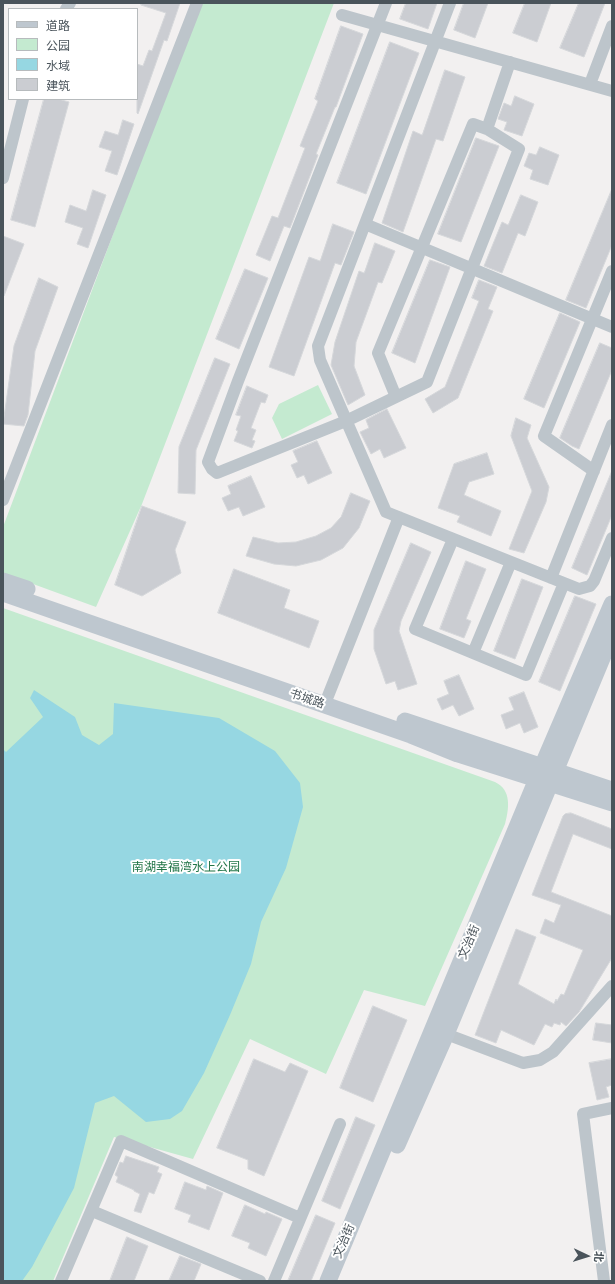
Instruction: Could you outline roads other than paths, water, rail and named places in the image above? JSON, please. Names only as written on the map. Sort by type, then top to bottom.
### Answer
[{"type":"main road","name":"书城路","points":[[3,581],[546,775],[612,803]]},
{"type":"main road","name":"书城路","points":[[3,593],[411,735],[458,754],[612,790]]},
{"type":"main road","name":"文治街","points":[[338,1281],[446,1034],[612,604]]},
{"type":"main road","name":"文治街","points":[[328,1281],[546,775],[612,634]]},
{"type":"street","points":[[3,500],[197,3]]},
{"type":"street","points":[[386,3],[238,381],[208,462],[212,469],[217,473],[346,421],[396,397],[427,382],[519,149],[487,129],[472,124],[378,353],[396,397]]},
{"type":"street","points":[[450,3],[318,346],[320,360],[386,512],[579,589],[590,586],[594,581],[612,538]]},
{"type":"street","points":[[342,15],[612,91]]},
{"type":"street","points":[[590,84],[612,26]]},
{"type":"street","points":[[487,129],[510,62]]},
{"type":"street","points":[[3,178],[23,100]]},
{"type":"street","points":[[365,224],[612,327]]},
{"type":"street","points":[[594,471],[544,436],[612,271]]},
{"type":"street","points":[[551,578],[612,425]]},
{"type":"street","points":[[328,696],[399,517]]},
{"type":"street","points":[[453,539],[415,629],[473,653],[526,674],[564,583]]},
{"type":"street","points":[[473,653],[511,562]]},
{"type":"street","points":[[446,1034],[523,1063],[540,1060],[553,1052],[612,986]]},
{"type":"street","points":[[604,1281],[583,1114],[612,1108]]},
{"type":"street","points":[[274,1281],[340,1124]]},
{"type":"street","points":[[61,1281],[121,1141],[300,1218]]},
{"type":"street","points":[[92,1211],[260,1281]]},
{"type":"water","points":[[34,690],[75,717],[82,735],[99,745],[113,734],[114,703],[219,718],[275,751],[300,783],[303,807],[286,868],[261,922],[251,964],[204,1073],[182,1111],[170,1119],[146,1122],[114,1096],[95,1103],[74,1188],[32,1267],[22,1281],[3,1281],[3,749],[6,752],[43,717],[30,698]]},
{"type":"park label","name":"南湖幸福湾水上公园","points":[[186,867]]}]
